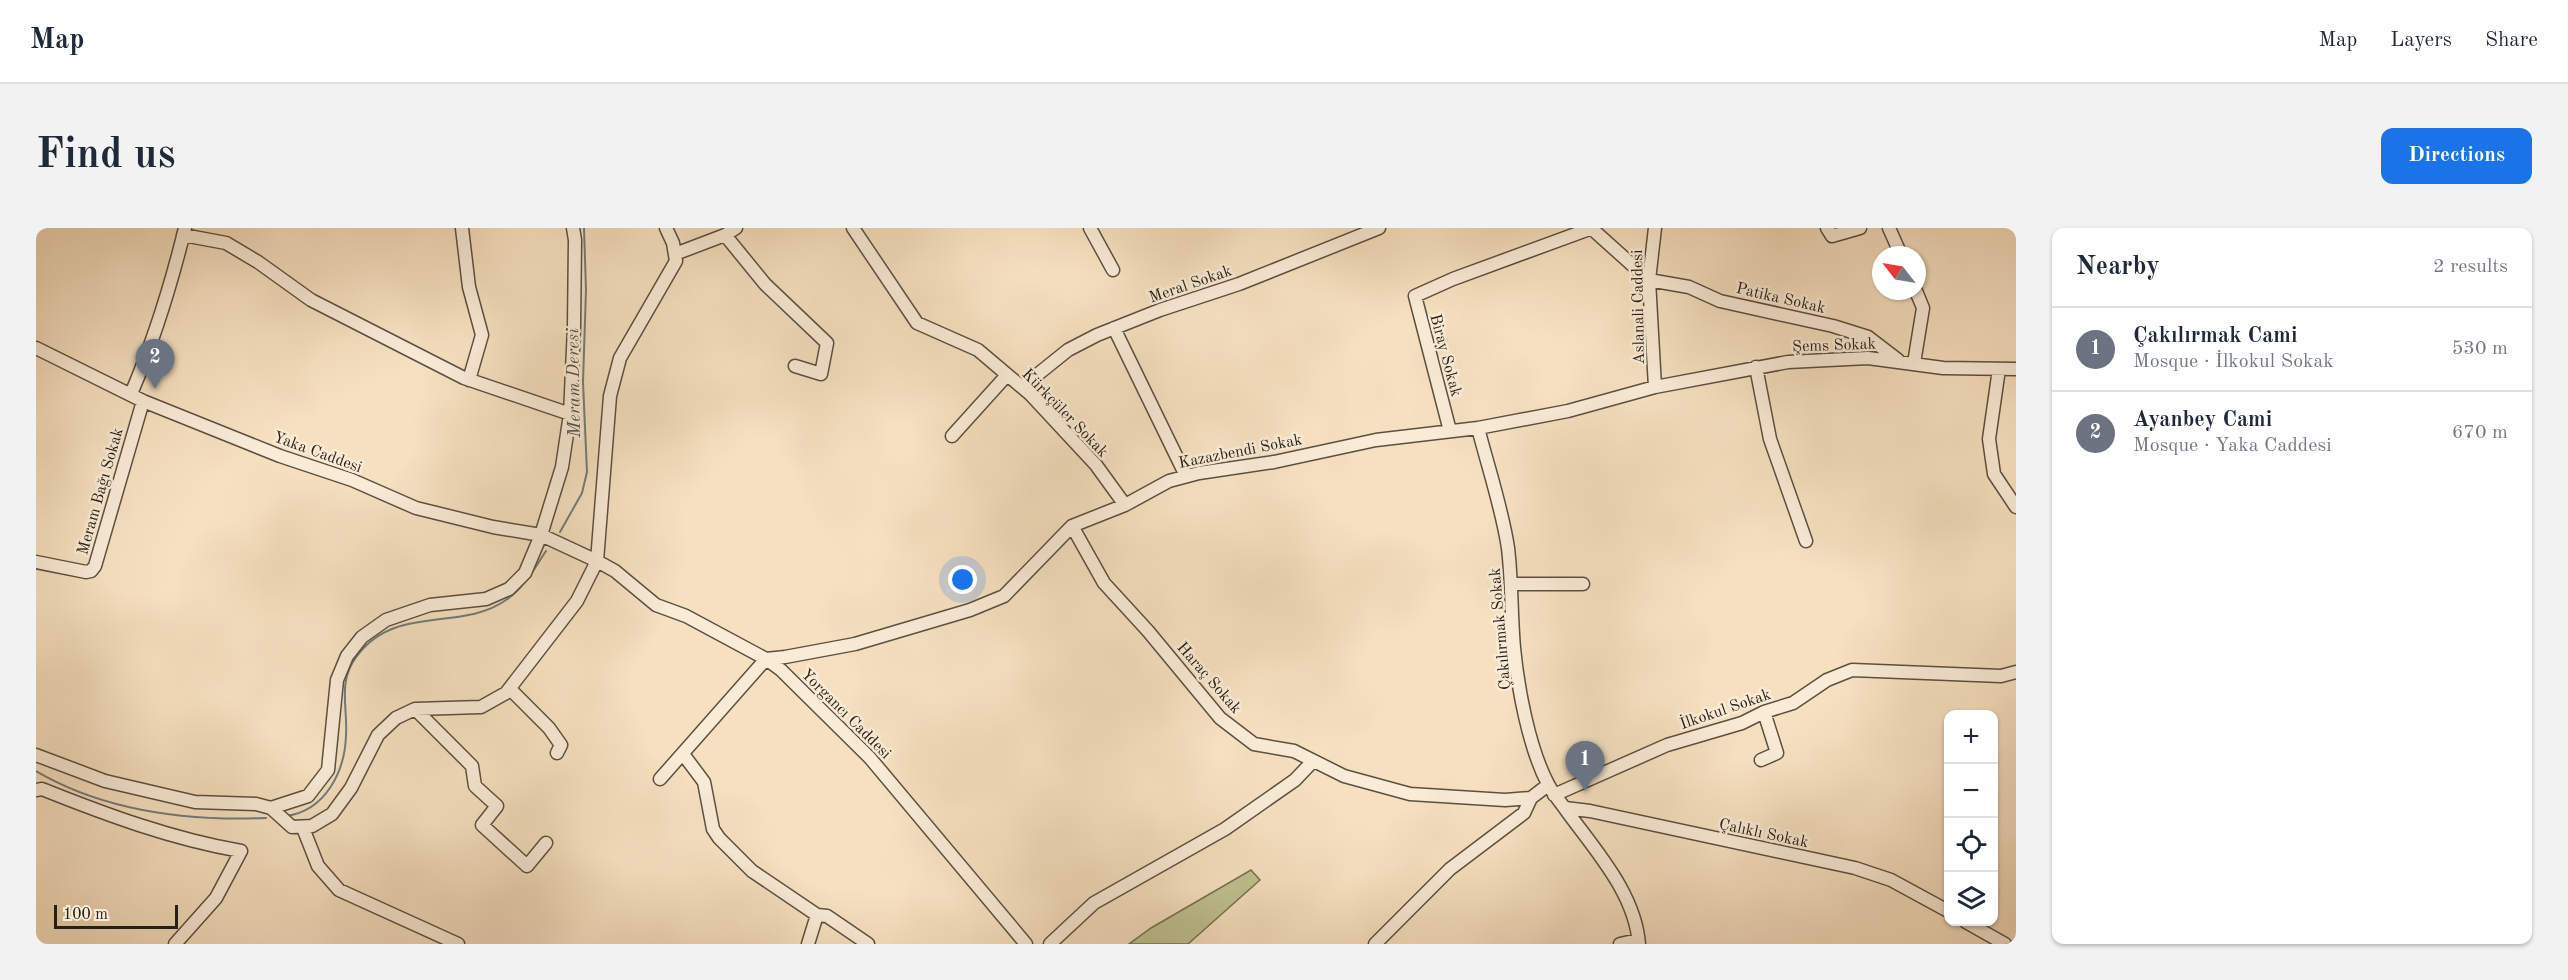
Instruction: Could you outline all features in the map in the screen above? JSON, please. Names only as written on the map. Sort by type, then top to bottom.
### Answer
[{"type":"street","points":[[462,228],[469,287],[482,335],[469,380]]},
{"type":"street","points":[[271,808],[308,796],[328,770],[337,680],[347,656],[362,637],[386,620],[430,605],[486,599],[509,589],[525,573],[541,535],[562,467],[570,414],[574,327],[575,240],[573,228]]},
{"type":"street","points":[[36,755],[105,781],[195,802],[256,804],[271,808],[292,827],[303,828],[321,822],[332,814],[351,788],[378,735],[396,718],[415,709],[481,707],[506,693],[577,602],[597,561],[610,396],[620,358],[676,261],[674,243],[666,228]]},
{"type":"street","points":[[675,254],[725,235],[736,228]]},
{"type":"street","name":"Kürkçüler Sokak","points":[[853,228],[917,323],[978,350],[1022,387],[1096,465],[1125,505]]},
{"type":"street","points":[[1090,228],[1113,270]]},
{"type":"street","name":"Meral Sokak","points":[[1022,387],[1068,350],[1114,328],[1239,284],[1379,228]]},
{"type":"street","points":[[1592,228],[1649,280]]},
{"type":"street","name":"Biray Sokak","points":[[1450,431],[1415,296],[1452,279],[1592,228]]},
{"type":"street","name":"Aslanali Caddesi","points":[[1655,228],[1649,280],[1655,387]]},
{"type":"street","points":[[1827,228],[1832,236],[1860,228]]},
{"type":"street","points":[[1889,228],[1897,246]]},
{"type":"street","points":[[130,394],[148,352],[184,232],[226,243],[258,262],[311,300],[469,380],[570,414]]},
{"type":"street","points":[[725,235],[765,284],[827,343],[820,374],[795,366]]},
{"type":"street","name":"Patika Sokak","points":[[1649,280],[1689,287],[1720,301],[1833,326],[1868,338],[1899,361]]},
{"type":"street","points":[[1914,363],[1923,308],[1920,300]]},
{"type":"street","points":[[1114,328],[1186,476]]},
{"type":"street","name":"Yaka Caddesi","points":[[36,348],[143,401],[280,456],[352,480],[416,508],[494,527],[541,535],[597,561]]},
{"type":"street","name":"Şems Sokak","points":[[1655,387],[1756,367],[1826,359],[1868,358],[1943,368],[2016,369]]},
{"type":"street","points":[[1756,367],[1770,439],[1806,541]]},
{"type":"street","points":[[1999,369],[1989,439],[1994,474],[2016,507]]},
{"type":"street","points":[[952,436],[1007,375]]},
{"type":"street","name":"Kazazbendi Sokak","points":[[766,659],[855,644],[970,610],[1004,596],[1072,526],[1125,505],[1169,481],[1376,440],[1478,428],[1568,411],[1655,387]]},
{"type":"street","name":"Meram Bağı Sokak","points":[[36,561],[86,572],[91,571],[95,566],[143,401]]},
{"type":"street","name":"Çakılırmak Sokak","points":[[1478,428],[1507,545],[1512,584],[1514,648],[1523,707],[1537,761],[1551,790],[1602,858],[1627,901],[1637,925],[1638,942]]},
{"type":"street","name":"Haraç Sokak","points":[[1072,526],[1104,583],[1148,631],[1220,717],[1254,744],[1294,752],[1344,776],[1410,794],[1506,800],[1531,798]]},
{"type":"street","name":"Yorgancı Caddesi","points":[[597,561],[615,571],[656,605],[686,616],[766,659],[781,670],[870,758],[1026,944]]},
{"type":"street","points":[[1512,584],[1583,584]]},
{"type":"street","points":[[660,779],[766,659]]},
{"type":"street","name":"İlkokul Sokak","points":[[1551,790],[1667,745],[1742,723],[1764,712],[1793,703],[1827,680],[1852,670],[2001,676],[2016,672]]},
{"type":"street","points":[[510,689],[549,728],[561,745],[557,753]]},
{"type":"street","points":[[415,709],[472,766],[475,786],[497,806],[482,825],[527,866],[546,843]]},
{"type":"street","points":[[1761,760],[1777,753],[1764,712]]},
{"type":"street","points":[[683,754],[704,782],[713,829],[719,838],[752,870],[817,915],[827,916],[868,944]]},
{"type":"street","points":[[1050,944],[1094,903],[1225,829],[1295,780],[1313,761]]},
{"type":"street","points":[[36,790],[42,789],[116,819],[211,846],[241,851],[216,898],[175,944]]},
{"type":"street","points":[[1375,944],[1450,869],[1524,813],[1531,798],[1551,790]]},
{"type":"street","name":"Çalıklı Sokak","points":[[1565,808],[1590,811],[1855,868],[1891,880],[1944,909]]},
{"type":"street","points":[[303,828],[318,866],[339,890],[458,944]]},
{"type":"street","points":[[808,944],[817,915]]},
{"type":"street","points":[[1975,926],[2006,944]]},
{"type":"street","points":[[1620,944],[1638,942]]},
{"type":"green space","points":[[1251,870],[1260,880],[1188,944],[1129,944],[1151,928]]},
{"type":"waterway","name":"Meram Deresi","points":[[560,532],[582,493],[587,472],[583,382],[586,290],[584,228]]},
{"type":"waterway","name":"Meram Deresi","points":[[286,816],[300,813],[312,806],[322,798],[337,776],[345,749],[347,675],[357,656],[372,640],[390,630],[409,624],[469,615],[506,600],[528,578],[546,551]]},
{"type":"waterway","name":"Meram Deresi","points":[[36,771],[90,796],[147,811],[207,818],[266,818]]},
{"type":"place","name":"Ayanbey Cami","points":[[155,389]]},
{"type":"place","name":"Çakılırmak Cami","points":[[1585,791]]}]
